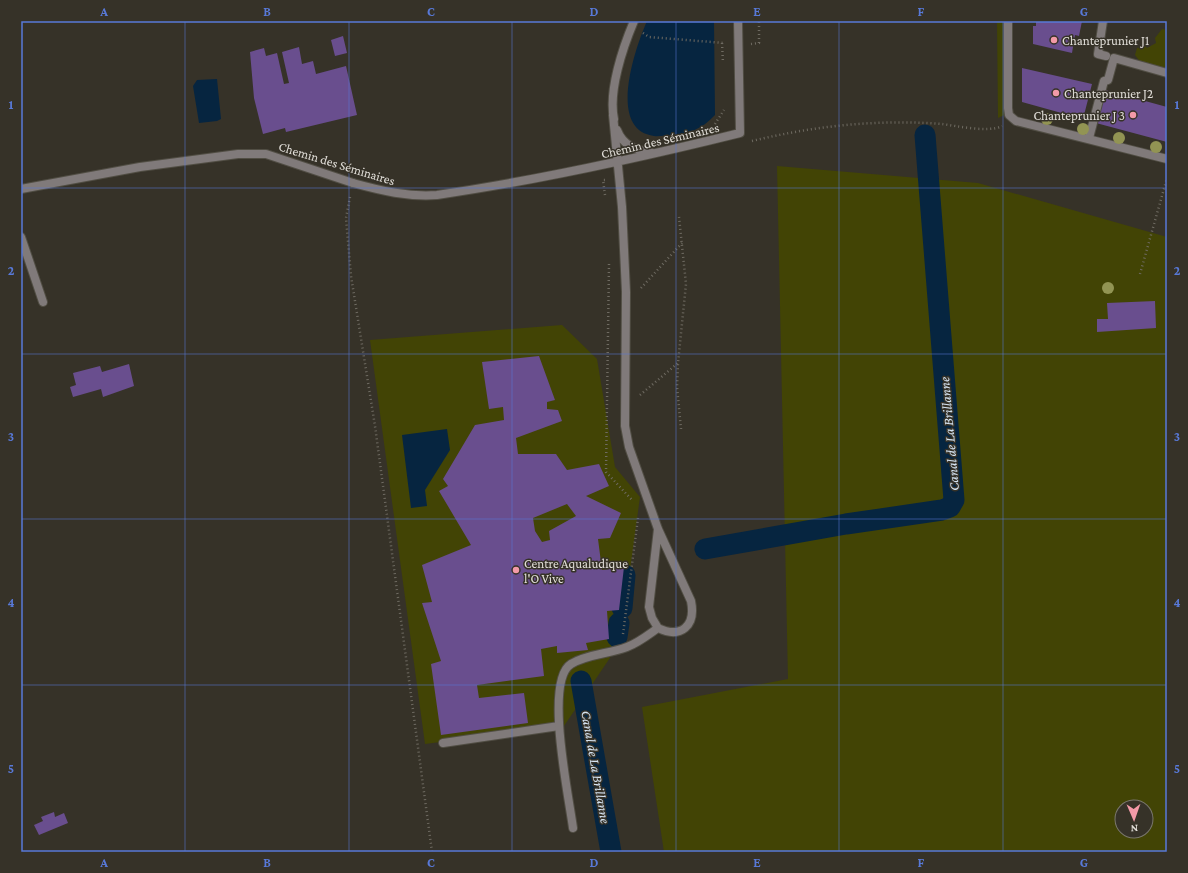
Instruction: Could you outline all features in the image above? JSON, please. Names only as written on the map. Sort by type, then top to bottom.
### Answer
[{"type":"street","points":[[737,44],[738,21]]},
{"type":"street","points":[[1008,21],[1008,108],[1010,117],[1016,121],[1089,138],[1167,159]]},
{"type":"street","points":[[1103,21],[1098,54],[1106,56]]},
{"type":"street","points":[[632,25],[623,48],[616,76],[613,115],[622,207],[626,292],[625,426],[629,447],[658,529],[686,588],[693,611],[690,623],[684,629],[669,632],[658,628],[652,618],[650,607],[658,529]]},
{"type":"street","name":"Chemin des Séminaires","points":[[21,189],[140,167],[249,154],[275,157],[353,184],[381,191],[420,196],[458,192],[618,163],[740,134],[737,44]]},
{"type":"street","points":[[1089,138],[1104,81],[1108,80],[1114,58],[1167,73]]},
{"type":"street","points":[[613,115],[618,134],[626,144],[640,151],[662,152]]},
{"type":"street","points":[[21,237],[43,302]]},
{"type":"street","points":[[573,828],[559,726],[558,690],[562,676],[569,666],[581,660],[628,647],[658,628]]},
{"type":"street","points":[[443,743],[559,726]]},
{"type":"path","points":[[632,25],[649,37],[737,44],[758,43],[759,21]]},
{"type":"path","points":[[722,43],[723,65]]},
{"type":"path","points":[[710,127],[720,119],[725,107]]},
{"type":"path","points":[[747,142],[821,127],[868,122],[1000,128],[1005,125],[1010,117]]},
{"type":"path","points":[[588,169],[589,178],[603,180],[619,177]]},
{"type":"path","points":[[1140,274],[1167,178]]},
{"type":"path","points":[[603,180],[605,196]]},
{"type":"path","points":[[353,184],[346,218],[351,276],[375,426],[432,852]]},
{"type":"path","points":[[680,217],[686,284],[677,387],[681,429]]},
{"type":"path","points":[[609,292],[638,291],[682,243]]},
{"type":"path","points":[[609,262],[606,472],[635,504]]},
{"type":"path","points":[[607,402],[634,400],[678,363]]},
{"type":"path","points":[[623,637],[638,515]]},
{"type":"shaded area","points":[[997,21],[1003,21],[1004,115],[998,118]]},
{"type":"shaded area","points":[[1162,29],[1167,30],[1167,70],[1141,63],[1135,55],[1137,48],[1145,46],[1147,48],[1156,43],[1155,38]]},
{"type":"shaded area","points":[[777,166],[978,183],[1167,237],[1167,852],[664,852],[642,707],[788,679]]},
{"type":"shaded area","name":"Centre Aqualudique l'O Vive","points":[[562,325],[597,359],[615,467],[640,497],[620,643],[564,726],[425,744],[370,340]]},
{"type":"water","points":[[647,21],[714,21],[715,115],[695,130],[676,134],[654,136],[639,130],[631,119],[628,104],[628,86],[637,49]]},
{"type":"water","points":[[217,79],[221,119],[217,121],[199,123],[193,86],[197,80]]},
{"type":"water","points":[[447,429],[450,450],[425,490],[427,506],[411,508],[402,435]]},
{"type":"building","name":"Chanteprunier J1","points":[[1036,21],[1082,21],[1079,36],[1075,35],[1072,53],[1033,44],[1033,26],[1036,26]]},
{"type":"building","points":[[343,36],[347,53],[335,56],[331,40]]},
{"type":"building","points":[[299,47],[302,64],[313,61],[316,74],[346,66],[357,115],[286,132],[285,128],[263,134],[254,98],[250,52],[264,48],[266,56],[277,53],[284,84],[289,83],[282,52]]},
{"type":"building","name":"Chanteprunier J2","points":[[1022,68],[1092,84],[1083,119],[1022,102]]},
{"type":"building","name":"Chanteprunier J 3","points":[[1105,90],[1167,107],[1167,142],[1096,123]]},
{"type":"building","points":[[1155,301],[1156,328],[1097,332],[1097,319],[1108,319],[1107,303]]},
{"type":"building","points":[[539,356],[555,400],[547,402],[547,409],[558,410],[562,421],[516,438],[518,454],[556,454],[567,470],[599,464],[609,486],[586,496],[621,513],[610,538],[598,539],[602,570],[624,567],[619,610],[607,611],[609,639],[586,643],[588,650],[557,653],[557,646],[541,649],[544,676],[477,685],[479,698],[524,693],[528,723],[441,735],[431,664],[441,661],[422,603],[432,602],[422,565],[471,545],[439,491],[448,486],[443,479],[475,425],[504,420],[503,407],[489,409],[482,362]],"holes":[[[567,504],[576,516],[549,531],[550,540],[542,542],[535,531],[533,518]]]},
{"type":"building","points":[[129,364],[134,386],[103,397],[101,389],[73,397],[70,387],[76,385],[73,373],[100,366],[102,372]]},
{"type":"building","points":[[54,812],[55,817],[64,813],[68,823],[39,835],[34,825],[43,821],[41,817]]},
{"type":"waterway","name":"Canal de La Brillanne","points":[[705,549],[846,524],[942,510],[950,507],[954,500],[925,135]]},
{"type":"waterway","name":"Canal de La Brillanne","points":[[622,608],[625,575]]},
{"type":"waterway","name":"Canal de La Brillanne","points":[[617,637],[619,623]]},
{"type":"waterway","name":"Canal de La Brillanne","points":[[581,681],[611,852]]},
{"type":"place","name":"Chanteprunier J1","points":[[1054,40]]},
{"type":"place","name":"Chanteprunier J2","points":[[1056,93]]},
{"type":"place","name":"Chanteprunier J 3","points":[[1133,115]]},
{"type":"place","name":"Centre Aqualudique l'O Vive","points":[[516,570]]}]
